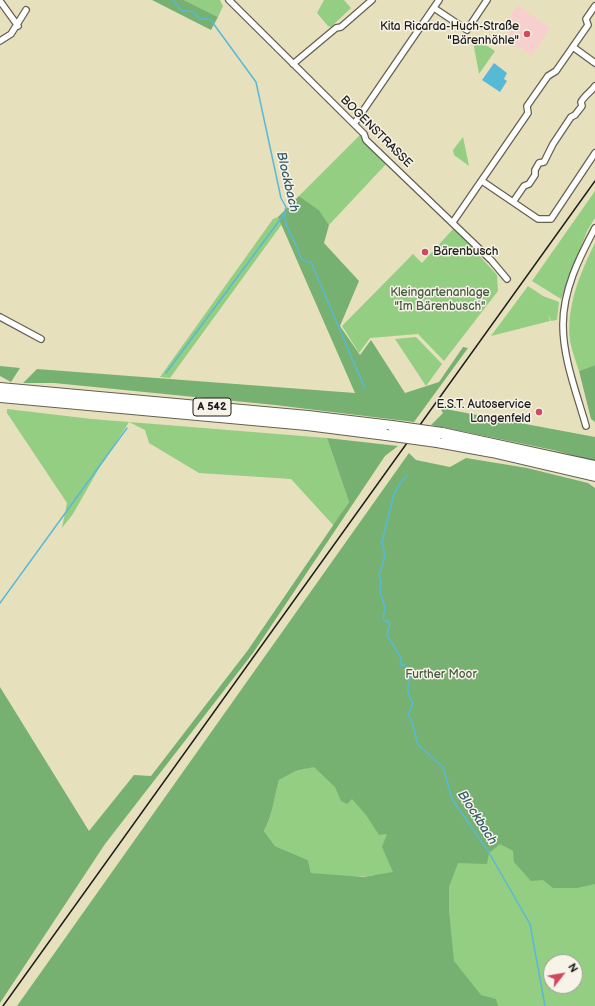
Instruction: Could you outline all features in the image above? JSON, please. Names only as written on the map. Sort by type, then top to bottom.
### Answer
[{"type":"highway","name":"A 542","points":[[0,388],[308,416],[392,426],[595,476]]},
{"type":"highway","name":"A 542","points":[[0,397],[306,425],[386,435],[439,438],[595,466]]},
{"type":"highway","points":[[563,467],[577,475],[595,481]]},
{"type":"street","name":"BOGENSTRASSE","points":[[229,0],[354,124],[366,140],[453,222],[503,272],[507,279]]},
{"type":"street","points":[[293,64],[336,28],[341,27],[372,0]]},
{"type":"street","points":[[354,124],[439,0]]},
{"type":"street","points":[[434,8],[467,30],[488,0]]},
{"type":"street","points":[[0,1],[18,26]]},
{"type":"street","points":[[453,222],[528,113],[527,106],[548,76],[556,71],[588,25],[586,19],[595,6]]},
{"type":"street","points":[[0,41],[11,34],[18,26],[26,10]]},
{"type":"street","points":[[573,47],[595,63]]},
{"type":"street","points":[[513,202],[524,186],[529,184],[535,175],[535,170],[539,163],[544,162],[553,144],[572,117],[575,116],[582,106],[581,102],[586,94],[591,92],[595,86]]},
{"type":"street","points":[[482,181],[538,219],[551,219],[595,153]]},
{"type":"street","points":[[586,426],[569,365],[563,325],[570,283],[578,260],[595,228]]},
{"type":"street","points":[[0,317],[40,339]]},
{"type":"shaded area","name":"Kita Ricarda-Huch-Straße \"Bärenhöhle\"","points":[[517,5],[550,28],[532,56],[510,41],[506,22]]},
{"type":"green space","points":[[152,0],[184,0],[218,17],[211,30]]},
{"type":"green space","points":[[184,0],[220,0],[223,6],[218,17]]},
{"type":"green space","points":[[324,0],[344,0],[351,8],[331,27],[328,26],[317,13]]},
{"type":"green space","points":[[472,36],[495,51],[479,74]]},
{"type":"green space","points":[[360,135],[387,163],[329,225],[319,210],[299,196]]},
{"type":"green space","points":[[463,137],[469,166],[454,155],[453,150]]},
{"type":"green space","points":[[595,191],[595,218],[587,231],[561,299],[532,281]]},
{"type":"green space","points":[[299,196],[319,210],[329,225],[324,243],[359,281],[340,326],[360,355],[371,340],[405,393],[439,382],[463,347],[468,348],[414,422],[275,405],[54,383],[23,383],[37,369],[355,393],[278,217]]},
{"type":"green space","points":[[278,217],[282,224],[170,378],[160,377],[273,219]]},
{"type":"green space","name":"Kleingartenanlage \"Im Bärenbusch\"","points":[[454,228],[497,275],[498,291],[444,361],[418,334],[370,338],[359,353],[342,326],[413,254],[422,263]]},
{"type":"green space","points":[[595,243],[595,365],[579,371],[570,341],[570,316],[579,278]]},
{"type":"green space","points":[[528,286],[543,296],[559,302],[557,320],[551,321],[548,314],[550,321],[491,336]]},
{"type":"green space","points":[[416,337],[442,364],[426,386],[395,339]]},
{"type":"green space","points":[[595,365],[595,422],[591,419],[579,371]]},
{"type":"green space","points":[[0,366],[20,368],[11,382],[0,376]]},
{"type":"green space","points":[[440,408],[595,437],[595,461],[553,450],[431,425],[443,413]]},
{"type":"green space","points":[[7,409],[92,419],[327,438],[349,502],[334,526],[291,479],[199,473],[149,443],[145,430],[129,422],[98,470],[73,514],[62,528],[67,503],[7,413]]},
{"type":"green space","points":[[327,438],[398,446],[385,456],[253,653],[105,844],[0,1003],[0,687],[89,831],[134,775],[151,776],[248,650],[349,502]]},
{"type":"green space","name":"Further Moor","points":[[409,453],[416,460],[450,467],[466,458],[527,468],[588,483],[595,488],[595,884],[577,888],[553,888],[543,880],[531,881],[514,862],[513,851],[500,844],[489,853],[487,864],[458,863],[449,887],[449,911],[454,961],[481,995],[496,999],[498,1006],[17,1006]],"holes":[[[314,767],[335,787],[341,801],[347,804],[352,799],[366,815],[379,835],[387,834],[382,847],[393,872],[363,877],[311,873],[308,860],[275,846],[264,831],[271,812],[279,780],[296,771]]]},
{"type":"green space","name":"Further Moor","points":[[595,499],[595,1006],[438,1006],[374,875],[350,877],[311,873],[308,860],[275,846],[264,831],[271,812],[279,780],[296,771],[306,769]]},
{"type":"water","points":[[494,63],[507,73],[504,79],[507,81],[500,92],[482,80]]},
{"type":"waterway","name":"Blockbach","points":[[173,0],[181,10],[193,12],[200,19],[210,19],[256,82],[281,198],[286,207],[285,220],[287,226],[300,257],[306,262],[311,262],[365,389]]},
{"type":"waterway","points":[[166,373],[285,213]]},
{"type":"waterway","points":[[0,603],[127,428]]},
{"type":"waterway","name":"Blockbach","points":[[407,476],[401,482],[394,494],[382,542],[385,556],[379,575],[381,581],[380,592],[385,607],[383,619],[390,623],[387,635],[401,658],[401,666],[404,664],[411,675],[408,690],[409,696],[413,703],[408,715],[411,719],[418,745],[443,767],[452,799],[488,851],[530,924],[545,1006]]},
{"type":"railway","points":[[3,1006],[595,181]]},
{"type":"place","name":"Kita Ricarda-Huch-Straße \"Bärenhöhle\"","points":[[527,34]]},
{"type":"place","name":"Bärenbusch","points":[[425,252]]},
{"type":"place","name":"E.S.T. Autoservice Langenfeld","points":[[539,412]]}]
